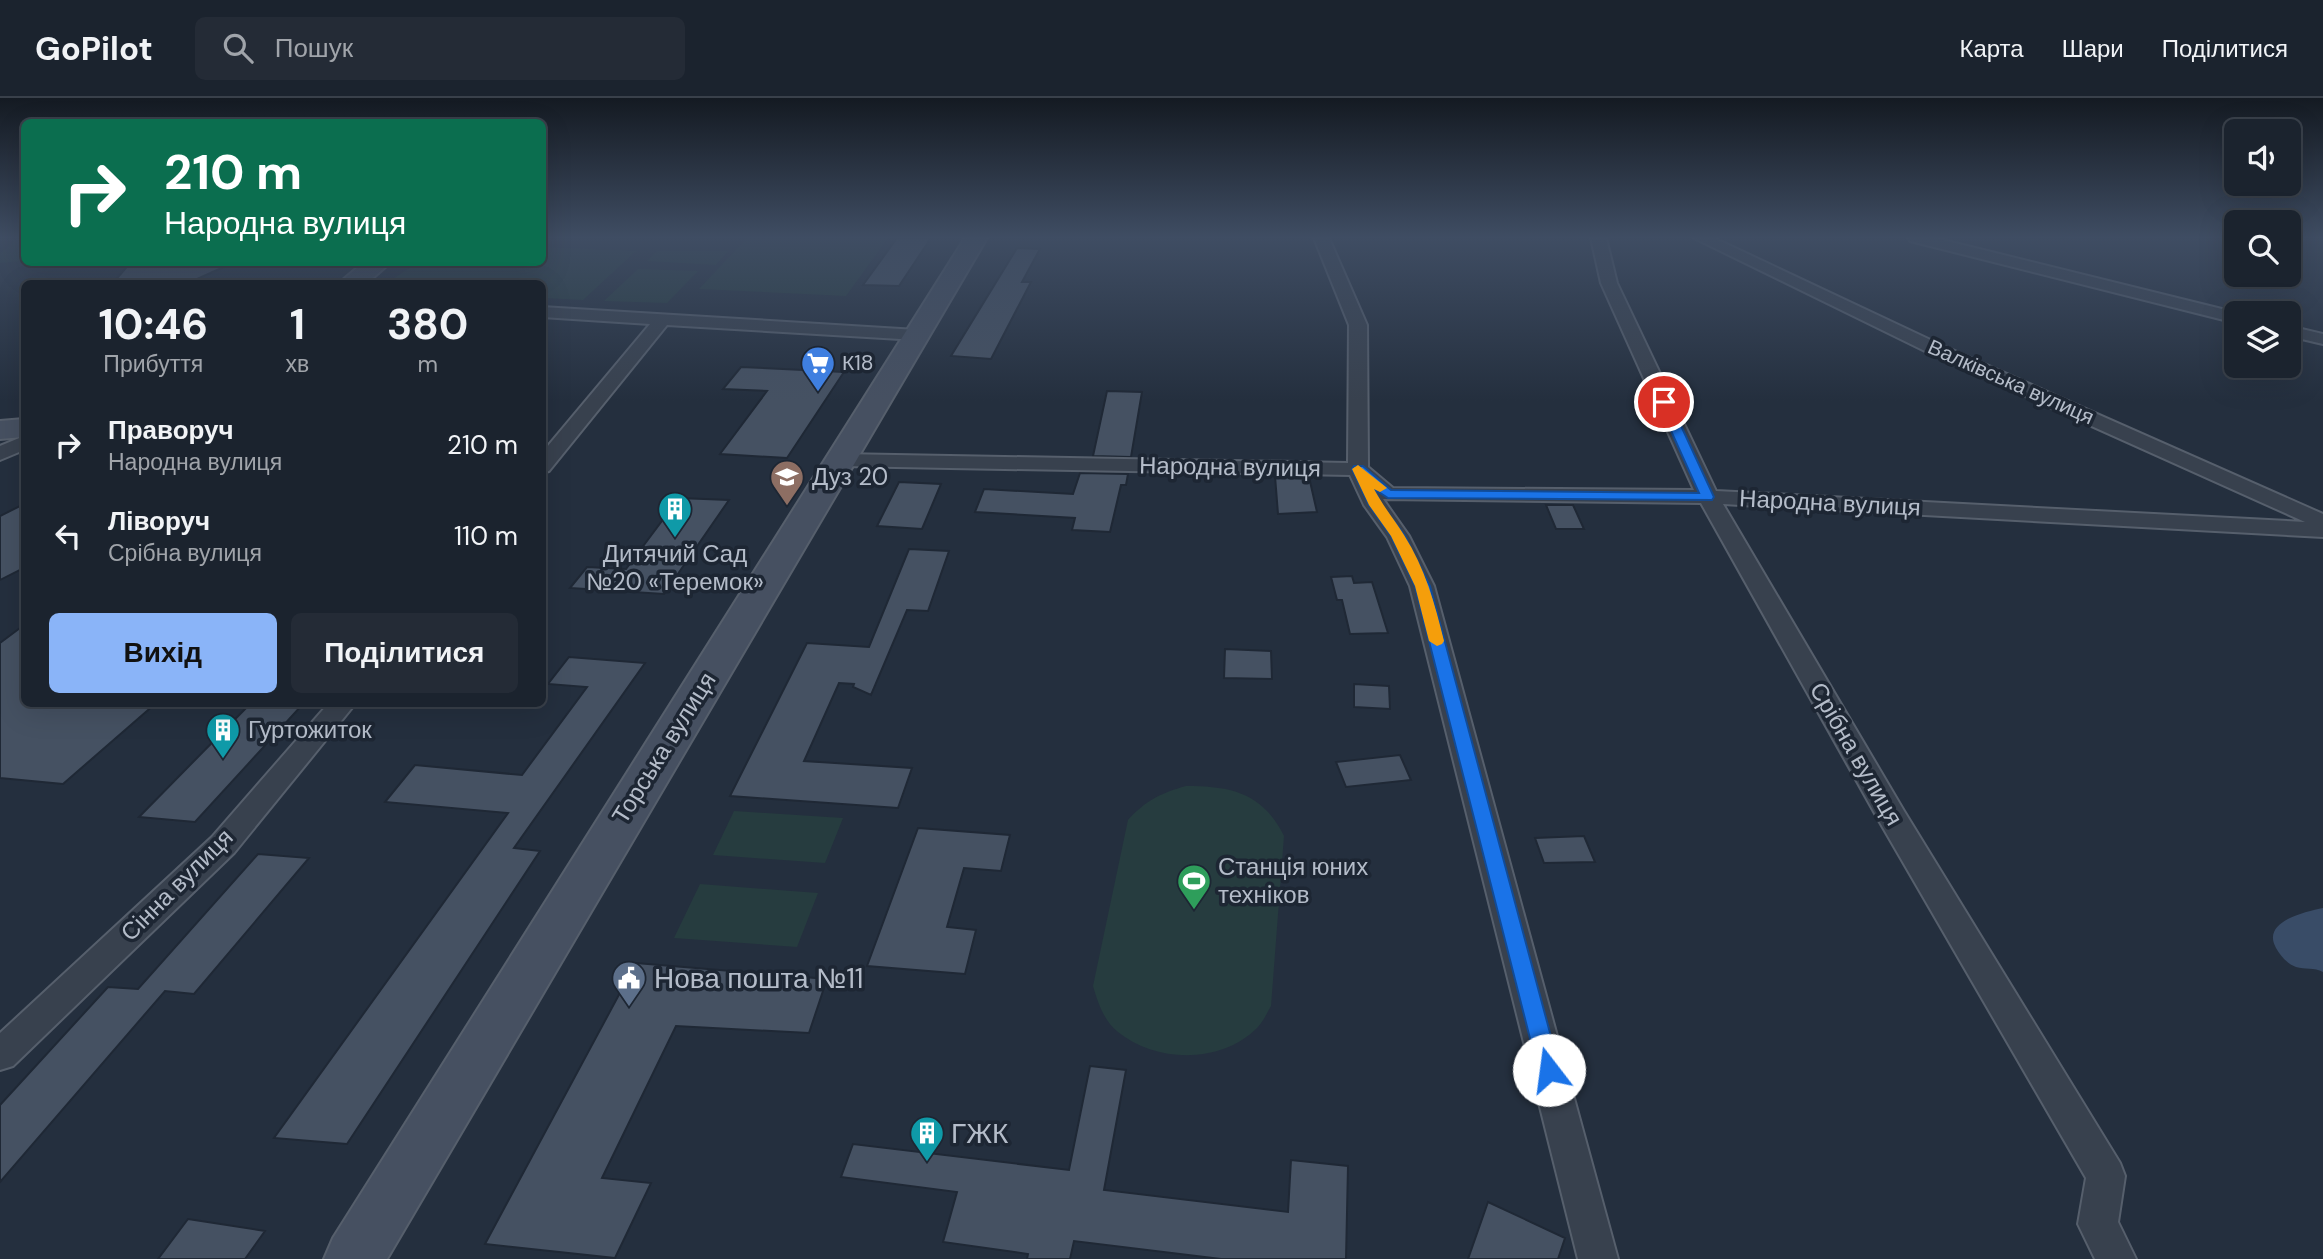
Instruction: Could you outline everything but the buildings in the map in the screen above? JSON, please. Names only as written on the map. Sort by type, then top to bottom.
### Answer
[{"type":"main road","name":"Торська вулиця","points":[[354,1259],[943,292]]},
{"type":"main road","points":[[0,430],[21,428]]},
{"type":"street","points":[[1344,292],[1359,325],[1358,469],[1375,505],[1398,536],[1422,586],[1598,1259]]},
{"type":"street","name":"Срібна вулиця","points":[[1613,292],[1708,497],[1893,819],[2106,1176],[2098,1224],[2116,1259]]},
{"type":"street","name":"Валківська вулиця","points":[[1814,292],[2323,522]]},
{"type":"street","points":[[2131,292],[2224,315]]},
{"type":"street","points":[[546,312],[917,335]]},
{"type":"street","points":[[546,462],[663,319]]},
{"type":"street","points":[[2301,334],[2323,340]]},
{"type":"street","points":[[0,454],[21,444]]},
{"type":"street","name":"Народна вулиця","points":[[841,460],[1358,469],[1388,494],[1708,497],[2323,530]]},
{"type":"street","name":"Сінна вулиця","points":[[0,1055],[223,845],[339,707]]},
{"type":"green space","points":[[546,292],[591,292],[583,300],[546,298]]},
{"type":"green space","points":[[613,292],[677,292],[667,303],[604,301]]},
{"type":"green space","points":[[766,292],[849,292],[846,296]]},
{"type":"green space","name":"Станцiя юних технiков","points":[[1186,786],[1231,790],[1256,801],[1276,822],[1284,836],[1271,1006],[1259,1026],[1242,1040],[1207,1053],[1188,1055],[1151,1050],[1118,1032],[1105,1017],[1093,986],[1128,820],[1154,799]]},
{"type":"green space","points":[[734,811],[843,818],[825,863],[713,855]]},
{"type":"green space","points":[[700,884],[818,893],[797,947],[674,938]]},
{"type":"water","points":[[2323,908],[2323,972],[2293,966],[2276,948],[2274,931],[2287,919]]},
{"type":"slow traffic","points":[[1380,488],[1358,469],[1375,505],[1398,536],[1422,586],[1437,641]]},
{"type":"place","name":"К18","points":[[818,393]]},
{"type":"place","name":"Дуз 20","points":[[787,507]]},
{"type":"place","name":"Дитячий Сад №20 «Теремок»","points":[[675,539]]},
{"type":"place","name":"Гуртожиток","points":[[223,760]]},
{"type":"place","name":"Станцiя юних технiков","points":[[1194,911]]},
{"type":"place","name":"Нова пошта №11","points":[[629,1008]]},
{"type":"place","name":"ГЖК","points":[[927,1163]]},
{"type":"route","points":[[1549,1070],[1422,586],[1398,536],[1375,505],[1358,469],[1388,494],[1708,497],[1664,402]]}]
